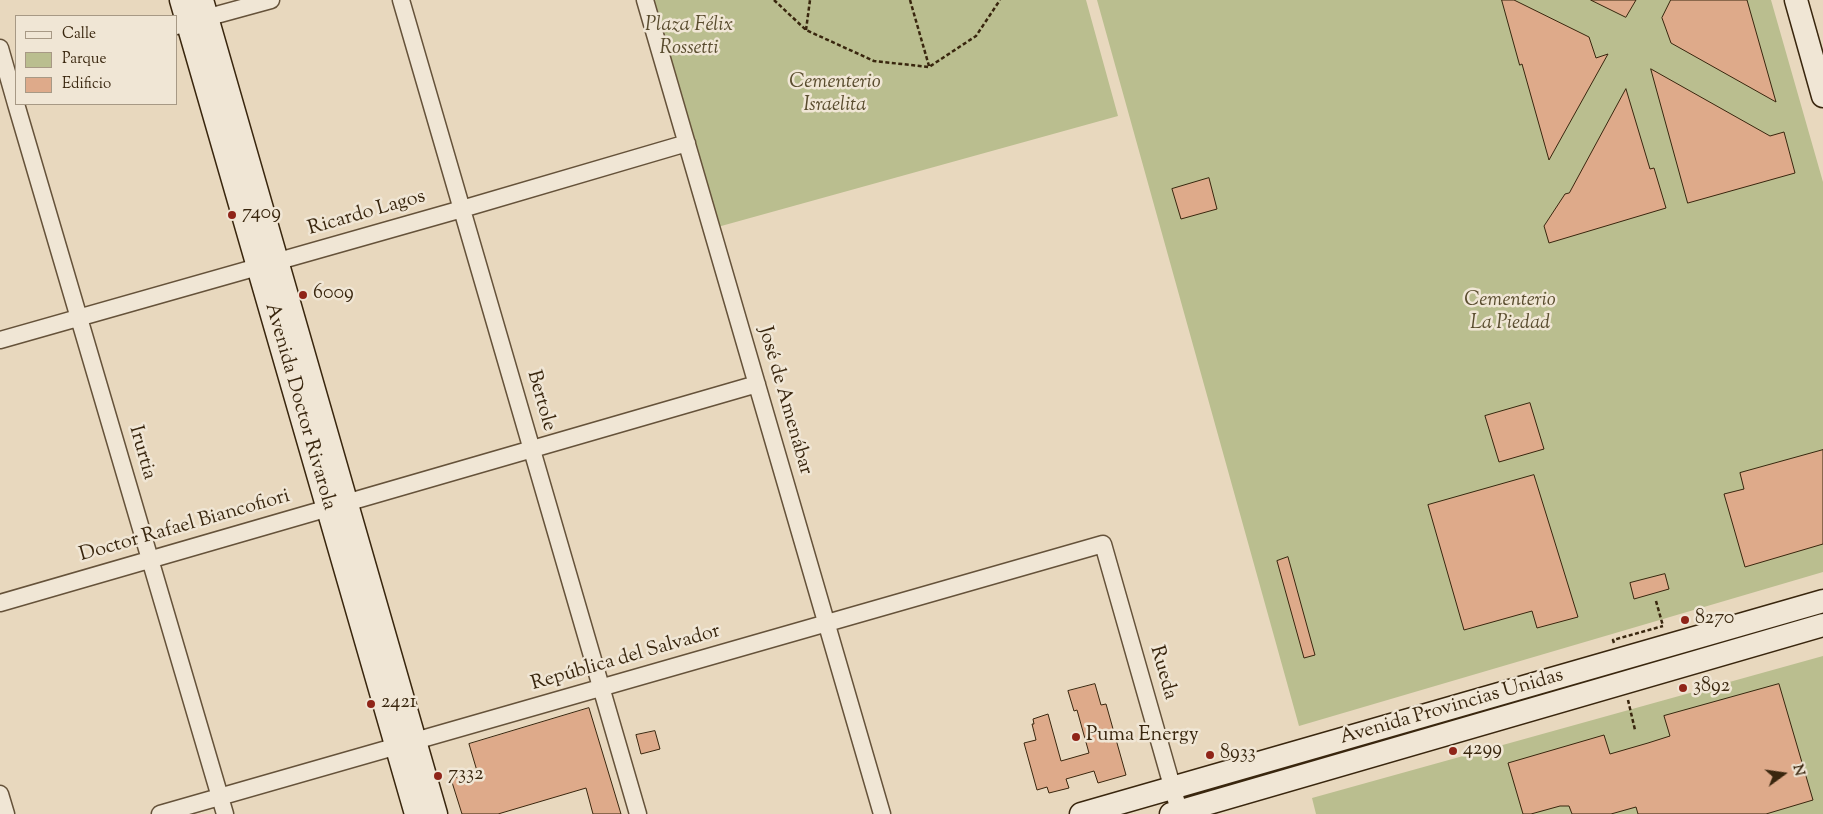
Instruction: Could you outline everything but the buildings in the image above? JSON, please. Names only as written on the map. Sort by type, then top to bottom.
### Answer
[{"type":"main road","name":"Avenida Doctor Rivarola","points":[[182,0],[194,17],[268,264],[406,744],[436,814]]},
{"type":"main road","points":[[1796,0],[1823,96]]},
{"type":"main road","name":"Avenida Provincias Unidas","points":[[1081,814],[1823,602]]},
{"type":"main road","name":"Avenida Provincias Unidas","points":[[1177,813],[1823,625]]},
{"type":"main road","name":"Avenida Doctor Rivarola","points":[[406,744],[416,814]]},
{"type":"street","points":[[194,17],[271,0]]},
{"type":"street","name":"Bertole","points":[[401,0],[638,814]]},
{"type":"street","name":"José de Amenábar","points":[[645,0],[882,814]]},
{"type":"street","name":"Irurtia","points":[[0,48],[15,100]]},
{"type":"street","name":"Irurtia","points":[[16,105],[225,814]]},
{"type":"street","name":"Ricardo Lagos","points":[[0,340],[687,143]]},
{"type":"street","name":"Doctor Rafael Biancofiori","points":[[0,603],[757,384]]},
{"type":"street","name":"República del Salvador","points":[[160,814],[1103,544]]},
{"type":"street","name":"Rueda","points":[[1103,544],[1172,788],[1177,813]]},
{"type":"street","points":[[0,794],[6,814]]},
{"type":"path","points":[[774,0],[806,30],[874,61],[929,67],[976,36],[1000,0]]},
{"type":"path","points":[[806,30],[810,0]]},
{"type":"path","points":[[910,0],[929,67]]},
{"type":"path","points":[[1656,601],[1669,646]]},
{"type":"path","points":[[1632,718],[1635,730]]},
{"type":"green space","name":"Cementerio Israelita","points":[[648,0],[1086,0],[1118,116],[714,228]]},
{"type":"green space","name":"Cementerio La Piedad","points":[[1097,0],[1771,0],[1823,182],[1823,572],[1299,726]]},
{"type":"green space","points":[[1823,656],[1823,814],[1316,814],[1312,798]]},
{"type":"place","name":"7409","points":[[232,215]]},
{"type":"place","name":"6009","points":[[303,295]]},
{"type":"place","name":"8270","points":[[1685,620]]},
{"type":"place","name":"3892","points":[[1683,688]]},
{"type":"place","name":"2421","points":[[371,704]]},
{"type":"place","name":"Puma Energy","points":[[1076,737]]},
{"type":"place","name":"4299","points":[[1453,751]]},
{"type":"place","name":"8933","points":[[1210,755]]},
{"type":"place","name":"7332","points":[[438,776]]},
{"type":"park label","name":"Plaza Félix Rossetti","points":[[689,38]]}]
